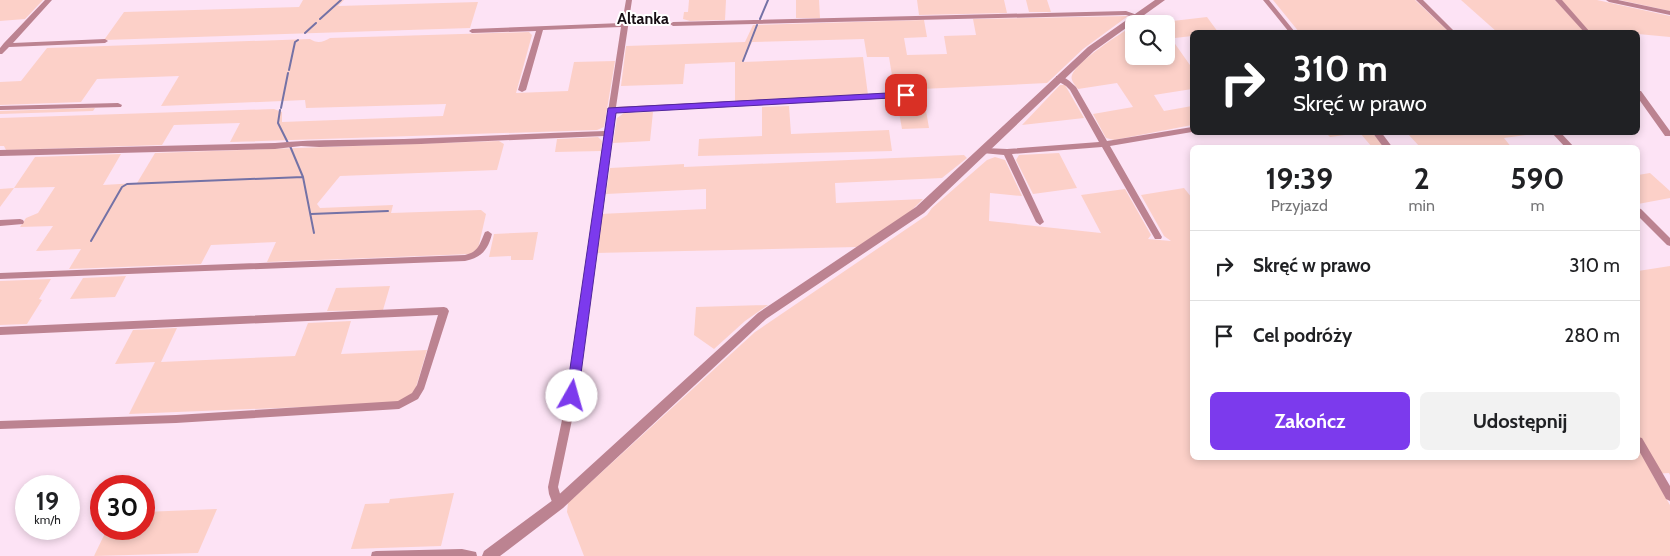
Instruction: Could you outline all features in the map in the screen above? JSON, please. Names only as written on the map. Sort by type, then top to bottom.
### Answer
[{"type":"street","points":[[0,52],[49,0]]},
{"type":"street","points":[[558,504],[553,486],[572,396],[608,133],[629,0]]},
{"type":"street","points":[[1138,15],[1161,0]]},
{"type":"street","points":[[1266,0],[1290,30]]},
{"type":"street","points":[[1419,0],[1450,30]]},
{"type":"street","points":[[1558,0],[1585,30]]},
{"type":"street","points":[[1609,0],[1670,14]]},
{"type":"street","points":[[673,24],[1126,13],[1133,15]]},
{"type":"street","points":[[472,31],[625,25]]},
{"type":"street","points":[[489,556],[558,504],[742,332],[762,316],[920,210],[985,151],[1059,78],[1092,49],[1125,25]]},
{"type":"street","points":[[522,90],[540,29]]},
{"type":"street","points":[[6,45],[105,41]]},
{"type":"street","points":[[1059,78],[1069,84],[1158,237]]},
{"type":"street","points":[[612,110],[916,94]]},
{"type":"street","points":[[1640,97],[1668,134]]},
{"type":"street","points":[[0,108],[118,104]]},
{"type":"street","points":[[985,151],[1007,152],[1105,144],[1190,129]]},
{"type":"street","points":[[0,153],[549,137],[608,133]]},
{"type":"street","points":[[1378,135],[1387,145]]},
{"type":"street","points":[[1558,135],[1568,145]]},
{"type":"street","points":[[1007,152],[1040,222]]},
{"type":"street","points":[[1640,213],[1670,242]]},
{"type":"street","points":[[0,223],[20,222]]},
{"type":"street","points":[[0,276],[465,258],[475,256],[483,250],[488,234]]},
{"type":"street","points":[[0,330],[444,311],[421,386],[414,396],[399,405],[176,419],[0,425]]},
{"type":"street","points":[[1640,444],[1670,496]]},
{"type":"street","points":[[376,556],[462,554],[472,556]]},
{"type":"shaded area","points":[[0,0],[43,0],[25,19],[0,21]]},
{"type":"shaded area","points":[[303,0],[344,0],[338,6],[478,2],[470,28],[104,40],[124,12],[299,7]]},
{"type":"shaded area","points":[[689,0],[726,0],[725,20],[690,21],[683,19],[684,12],[688,12]]},
{"type":"shaded area","points":[[796,0],[819,0],[820,18],[796,18]]},
{"type":"shaded area","points":[[917,0],[1004,0],[1007,13],[919,15]]},
{"type":"shaded area","points":[[1026,0],[1047,0],[1051,12],[1029,12]]},
{"type":"shaded area","points":[[1273,0],[1415,0],[1447,30],[1297,30]]},
{"type":"shaded area","points":[[1461,0],[1555,0],[1583,30],[1495,30]]},
{"type":"shaded area","points":[[1560,0],[1597,0],[1670,16],[1670,37],[1640,34],[1640,30],[1586,30]]},
{"type":"shaded area","points":[[1620,0],[1670,0],[1670,11]]},
{"type":"shaded area","points":[[1125,16],[1125,18],[1083,49],[1047,83],[922,89],[921,85],[906,86],[895,94],[889,57],[867,57],[864,39],[752,42],[743,62],[863,57],[868,95],[735,101],[735,62],[685,64],[683,84],[621,86],[626,46],[745,42],[753,25],[924,20],[927,37],[904,38],[907,55],[947,54],[944,36],[976,35],[973,19]]},
{"type":"shaded area","points":[[1207,17],[1217,30],[1190,30],[1190,36],[1175,38],[1175,21]]},
{"type":"shaded area","points":[[1125,31],[1125,65],[1175,65],[1175,44],[1190,65],[1190,89],[1154,95],[1164,111],[1190,106],[1190,125],[1114,140],[1106,138],[1093,114],[1133,107],[1117,83],[1078,89],[1073,82],[1072,75],[1090,55]]},
{"type":"shaded area","points":[[529,32],[532,35],[516,93],[568,91],[574,62],[615,61],[604,127],[597,130],[230,142],[240,123],[174,125],[162,145],[6,150],[4,146],[0,146],[0,118],[274,109],[282,112],[282,122],[443,116],[446,104],[306,108],[305,100],[161,106],[179,76],[97,79],[81,102],[0,105],[0,82],[21,81],[47,48],[310,39],[320,42],[330,38]]},
{"type":"shaded area","points":[[1060,85],[1065,85],[1084,118],[1022,125]]},
{"type":"shaded area","points":[[924,99],[929,128],[902,129],[897,101]]},
{"type":"shaded area","points":[[789,106],[791,134],[889,130],[892,151],[698,156],[699,139],[762,136],[762,107]]},
{"type":"shaded area","points":[[95,108],[93,111],[0,114],[0,111]]},
{"type":"shaded area","points":[[653,112],[650,141],[613,143],[617,118],[624,113]]},
{"type":"shaded area","points":[[1328,135],[1345,135],[1330,137]]},
{"type":"shaded area","points":[[1362,135],[1374,135],[1383,145],[1370,145]]},
{"type":"shaded area","points":[[1409,135],[1527,135],[1504,138],[1510,145],[1418,145]]},
{"type":"shaded area","points":[[598,137],[602,141],[601,151],[555,152],[557,139]]},
{"type":"shaded area","points":[[499,141],[504,144],[497,170],[340,176],[317,204],[320,208],[393,205],[391,213],[481,210],[486,214],[478,249],[471,254],[267,262],[276,242],[211,245],[201,264],[69,269],[81,249],[36,251],[53,226],[20,227],[26,218],[38,213],[55,187],[14,188],[35,157],[121,154],[103,185],[137,183],[155,153]]},
{"type":"shaded area","points":[[1059,153],[1077,188],[1033,194],[1016,160],[1019,155]]},
{"type":"shaded area","points":[[964,155],[967,158],[942,178],[835,183],[836,203],[923,199],[911,211],[857,247],[595,253],[600,214],[706,209],[706,189],[606,194],[610,168],[684,164],[684,167]]},
{"type":"shaded area","points":[[995,157],[1005,160],[1022,196],[990,193],[989,221],[1101,233],[1081,195],[1125,189],[1151,235],[1148,239],[1171,241],[1164,236],[1141,195],[1184,188],[1190,196],[1190,460],[1640,460],[1640,271],[1670,266],[1670,475],[1669,473],[1652,474],[1670,505],[1670,556],[584,556],[567,512],[568,503],[755,332],[927,215],[932,208],[987,160]]},
{"type":"shaded area","points":[[1650,173],[1670,191],[1670,198],[1640,204],[1640,175]]},
{"type":"shaded area","points":[[14,188],[0,207],[0,189]]},
{"type":"shaded area","points":[[538,232],[533,260],[511,260],[511,256],[489,257],[494,234]]},
{"type":"shaded area","points":[[126,276],[115,297],[70,299],[83,278]]},
{"type":"shaded area","points":[[51,279],[39,299],[42,300],[27,324],[0,325],[0,281]]},
{"type":"shaded area","points":[[390,286],[383,310],[327,311],[336,288]]},
{"type":"shaded area","points":[[768,305],[745,321],[714,349],[694,335],[696,307]]},
{"type":"shaded area","points":[[351,321],[341,354],[427,350],[414,394],[400,403],[129,414],[155,362],[115,364],[133,330],[177,328],[161,362],[295,356],[308,323]]},
{"type":"shaded area","points":[[454,493],[441,546],[351,549],[365,504],[389,503],[390,499]]},
{"type":"shaded area","points":[[217,509],[198,553],[94,556],[102,540],[155,540],[155,512]]},
{"type":"waterway","points":[[320,19],[341,0]]},
{"type":"waterway","points":[[760,19],[768,0]]},
{"type":"waterway","points":[[305,33],[316,23]]},
{"type":"waterway","points":[[743,61],[757,25]]},
{"type":"waterway","points":[[289,70],[295,42],[298,40]]},
{"type":"waterway","points":[[281,108],[288,73]]},
{"type":"waterway","points":[[280,110],[278,123],[288,143]]},
{"type":"waterway","points":[[290,146],[303,177]]},
{"type":"waterway","points":[[91,241],[122,187],[127,184],[303,177]]},
{"type":"waterway","points":[[303,177],[314,233]]},
{"type":"waterway","points":[[311,214],[388,211]]},
{"type":"district","name":"Altanka","points":[[643,18]]},
{"type":"route","points":[[572,396],[612,110],[906,95]]}]
